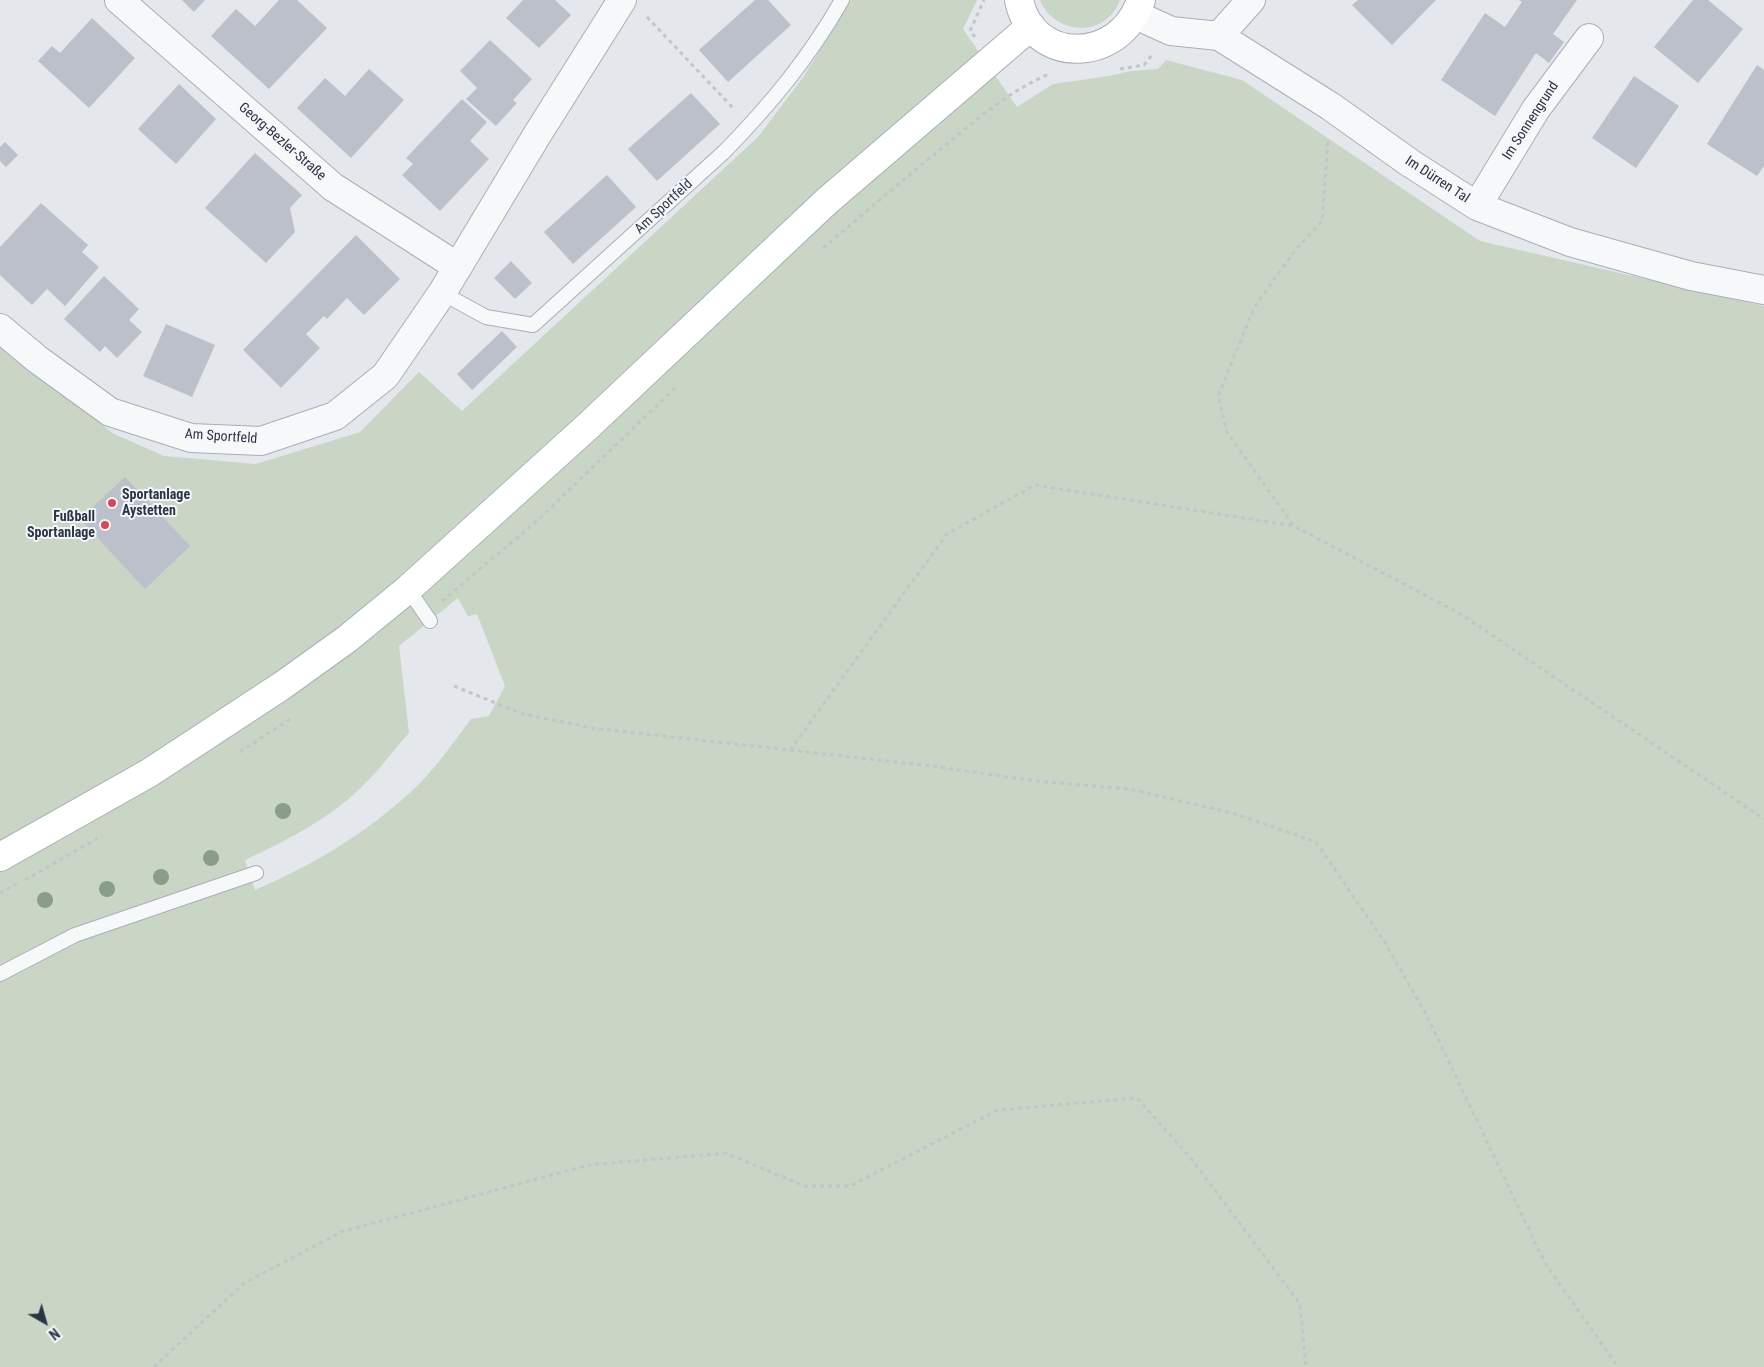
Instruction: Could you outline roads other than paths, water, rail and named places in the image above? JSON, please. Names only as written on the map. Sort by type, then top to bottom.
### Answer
[{"type":"main road","points":[[1019,0],[1021,8],[1031,26],[1047,40],[1066,48],[1087,49],[1107,44],[1124,31],[1139,7]]},
{"type":"main road","points":[[0,857],[149,773],[283,685],[347,639],[408,589],[587,428],[827,201],[1031,26]]},
{"type":"street","name":"Georg-Bezler-Straße","points":[[119,0],[333,187],[458,267]]},
{"type":"street","points":[[1219,36],[1251,0]]},
{"type":"street","name":"Am Sportfeld","points":[[0,328],[37,359],[110,412],[191,438],[261,441],[335,416],[385,376],[442,293],[623,5]]},
{"type":"street","name":"Im Dürren Tal","points":[[1139,7],[1171,31],[1219,36],[1330,106],[1410,163],[1477,206],[1570,242],[1691,276],[1764,290]]},
{"type":"street","name":"Im Sonnengrund","points":[[1477,206],[1536,109],[1590,38]]},
{"type":"lane","name":"Am Sportfeld","points":[[442,293],[486,317],[533,325],[724,152],[750,126],[793,76],[842,0]]},
{"type":"lane","points":[[408,589],[430,621]]},
{"type":"lane","points":[[0,974],[75,935],[256,874]]},
{"type":"place","name":"Sportanlage Aystetten","points":[[112,503]]},
{"type":"place","name":"Fußball Sportanlage","points":[[105,525]]}]
